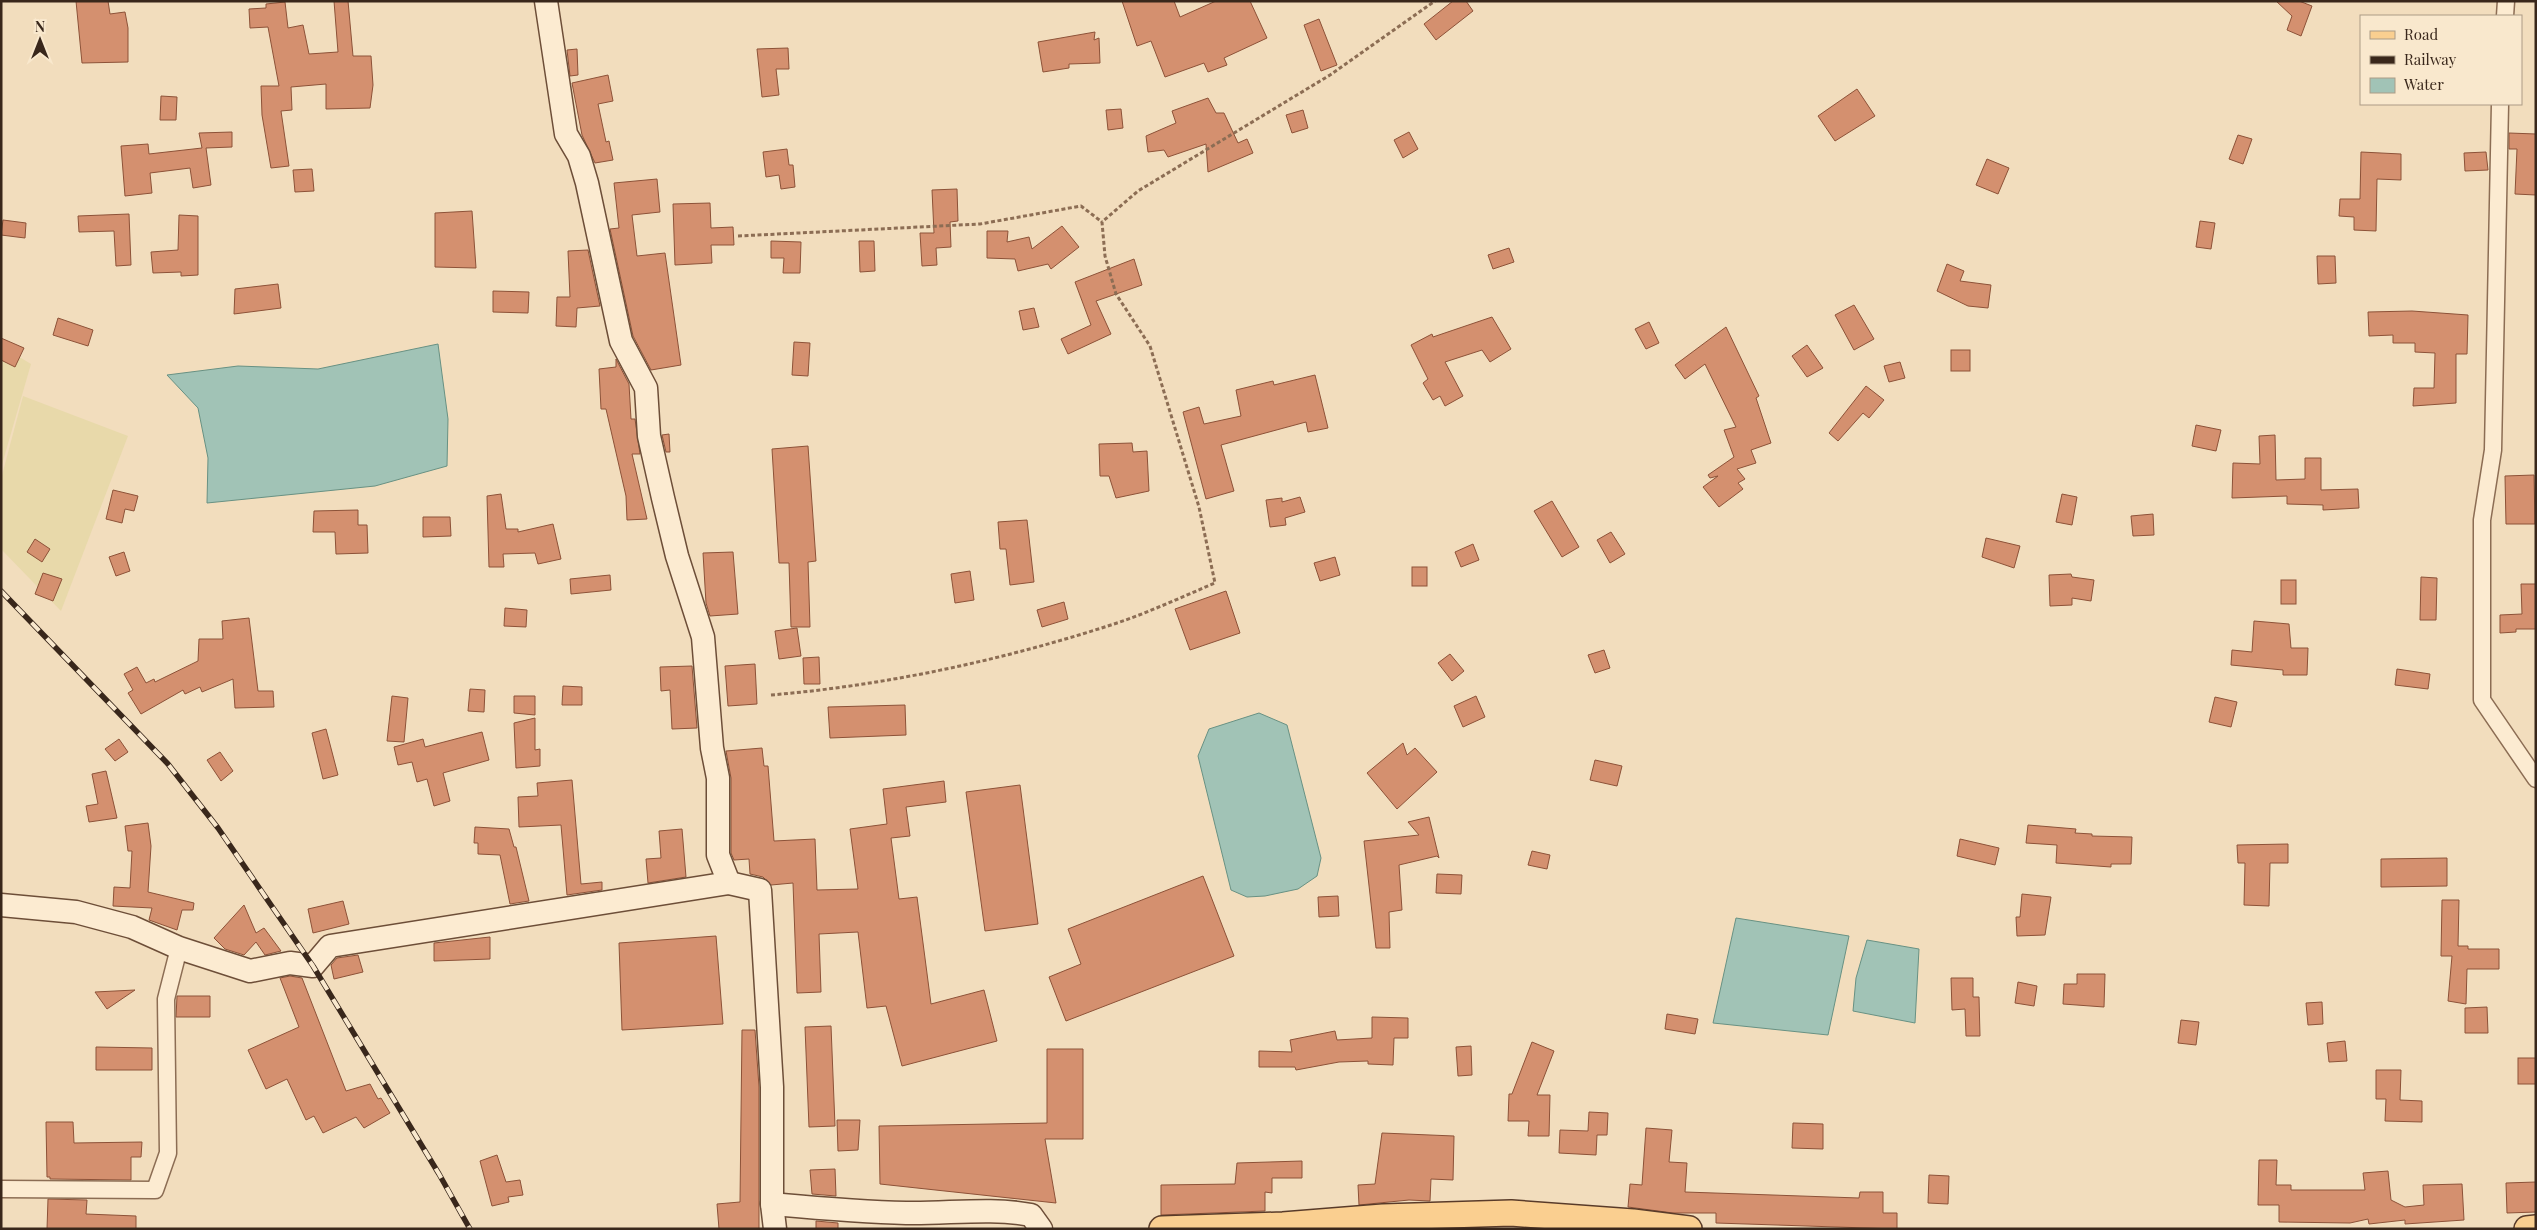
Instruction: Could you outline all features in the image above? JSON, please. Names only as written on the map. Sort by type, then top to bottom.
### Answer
[{"type":"main road","points":[[1162,1229],[1282,1225],[1383,1217],[1511,1213],[1633,1222],[1690,1229]]},
{"type":"main road","points":[[2527,1229],[2536,1228]]},
{"type":"street","points":[[546,1],[566,134],[579,156],[587,183],[621,340],[646,388],[649,436],[662,498],[677,556],[704,637],[712,748],[718,778],[718,855],[729,883]]},
{"type":"street","points":[[2505,15],[2506,1]]},
{"type":"street","points":[[2500,105],[2492,450],[2482,520],[2482,700],[2536,779]]},
{"type":"street","points":[[1,905],[76,912],[132,927],[179,948],[250,971],[290,963],[313,966],[330,946],[729,883],[760,890],[772,1087],[772,1204],[775,1229]]},
{"type":"street","points":[[1,1189],[155,1190],[168,1153],[166,999],[179,948]]},
{"type":"street","points":[[772,1204],[907,1213],[976,1210],[1014,1212],[1032,1215],[1041,1229]]},
{"type":"path","points":[[1102,222],[1138,191],[1330,75],[1435,1]]},
{"type":"path","points":[[738,236],[980,224],[1081,206],[1102,222],[1105,256],[1116,294],[1150,346],[1199,507],[1215,583],[1121,622],[981,662],[829,690],[771,695]]},
{"type":"shaded area","points":[[1,346],[31,364],[1,468]]},
{"type":"shaded area","points":[[23,396],[128,436],[61,611],[1,549],[1,479]]},
{"type":"water","points":[[438,344],[448,419],[447,466],[375,486],[207,503],[208,458],[198,408],[167,375],[238,366],[318,369]]},
{"type":"water","points":[[1259,713],[1287,725],[1321,858],[1317,876],[1298,889],[1265,896],[1247,897],[1231,890],[1198,756],[1209,729]]},
{"type":"water","points":[[1736,918],[1849,936],[1828,1035],[1713,1023]]},
{"type":"water","points":[[1867,940],[1919,949],[1915,1023],[1853,1011],[1856,978]]},
{"type":"building","points":[[76,1],[108,1],[110,14],[125,12],[128,28],[128,62],[82,63]]},
{"type":"building","points":[[334,1],[348,1],[353,56],[371,56],[373,85],[370,108],[326,109],[326,84],[291,87],[292,110],[281,111],[289,166],[271,168],[262,115],[261,86],[279,86],[268,27],[250,28],[249,9],[266,8],[266,4],[285,2],[288,28],[303,25],[309,54],[338,52]]},
{"type":"building","points":[[1122,1],[1174,1],[1180,17],[1216,1],[1250,1],[1267,38],[1224,58],[1227,65],[1208,72],[1204,63],[1165,77],[1151,41],[1137,46]]},
{"type":"building","points":[[1453,1],[1466,1],[1473,11],[1436,40],[1424,24]]},
{"type":"building","points":[[2276,1],[2299,1],[2312,6],[2301,36],[2287,30],[2292,16]]},
{"type":"building","points":[[1319,19],[1337,65],[1321,71],[1304,25]]},
{"type":"building","points":[[1095,32],[1094,40],[1099,38],[1100,63],[1069,64],[1069,68],[1043,72],[1038,42]]},
{"type":"building","points":[[788,48],[789,69],[776,69],[779,95],[762,97],[757,49]]},
{"type":"building","points":[[577,49],[578,75],[570,76],[567,50]]},
{"type":"building","points":[[608,75],[613,101],[598,104],[606,142],[609,141],[613,160],[595,163],[582,135],[572,83]]},
{"type":"building","points":[[1857,89],[1875,116],[1835,141],[1818,116]]},
{"type":"building","points":[[161,96],[177,97],[176,120],[160,120]]},
{"type":"building","points":[[1208,98],[1216,113],[1224,113],[1238,143],[1247,139],[1253,153],[1208,172],[1206,144],[1168,157],[1164,150],[1148,152],[1146,136],[1176,123],[1172,111]]},
{"type":"building","points":[[1121,109],[1123,128],[1108,130],[1106,110]]},
{"type":"building","points":[[1303,110],[1308,128],[1292,133],[1286,115]]},
{"type":"building","points":[[232,132],[232,147],[206,148],[211,185],[193,188],[190,168],[150,173],[152,193],[125,196],[121,146],[148,144],[149,154],[202,148],[199,133]]},
{"type":"building","points":[[1409,132],[1418,149],[1403,158],[1394,140]]},
{"type":"building","points":[[2509,133],[2536,134],[2536,195],[2515,194],[2517,149],[2509,149]]},
{"type":"building","points":[[2238,135],[2252,139],[2243,164],[2229,159]]},
{"type":"building","points":[[787,149],[789,165],[793,165],[795,187],[781,189],[779,175],[766,177],[763,152]]},
{"type":"building","points":[[2361,152],[2401,154],[2401,180],[2377,179],[2376,231],[2354,230],[2354,217],[2339,216],[2340,199],[2360,199]]},
{"type":"building","points":[[2486,152],[2488,170],[2465,171],[2464,153]]},
{"type":"building","points":[[1987,159],[2009,168],[1998,194],[1976,185]]},
{"type":"building","points":[[312,169],[314,191],[295,192],[293,170]]},
{"type":"building","points":[[657,179],[660,212],[632,215],[637,256],[665,253],[681,365],[651,370],[633,336],[610,229],[619,228],[614,183]]},
{"type":"building","points":[[957,189],[958,221],[950,222],[951,247],[936,248],[937,265],[922,266],[920,233],[934,233],[932,190]]},
{"type":"building","points":[[710,203],[711,228],[733,227],[734,245],[711,245],[712,263],[675,265],[673,204]]},
{"type":"building","points":[[472,211],[476,268],[435,267],[435,213]]},
{"type":"building","points":[[129,214],[131,265],[116,266],[114,231],[79,232],[78,216]]},
{"type":"building","points":[[179,215],[198,216],[198,275],[181,276],[181,272],[153,273],[151,252],[178,250]]},
{"type":"building","points":[[3,220],[26,223],[25,238],[1,235]]},
{"type":"building","points":[[2200,221],[2215,223],[2211,249],[2196,247]]},
{"type":"building","points":[[1062,226],[1079,247],[1051,269],[1048,264],[1018,271],[1015,259],[987,258],[987,231],[1008,231],[1007,242],[1029,237],[1032,249]]},
{"type":"building","points":[[771,241],[801,242],[800,273],[783,273],[784,258],[771,258]]},
{"type":"building","points":[[859,241],[874,241],[875,271],[860,272]]},
{"type":"building","points":[[1509,248],[1514,262],[1493,269],[1488,255]]},
{"type":"building","points":[[588,250],[600,306],[577,308],[576,327],[556,326],[557,297],[570,297],[568,251]]},
{"type":"building","points":[[2317,256],[2335,256],[2336,283],[2318,284]]},
{"type":"building","points":[[1134,259],[1142,285],[1096,301],[1111,334],[1068,354],[1061,339],[1091,325],[1075,282]]},
{"type":"building","points":[[1947,264],[1964,271],[1960,281],[1991,285],[1988,308],[1968,306],[1937,291]]},
{"type":"building","points":[[278,284],[281,308],[234,314],[235,289]]},
{"type":"building","points":[[493,291],[529,292],[528,313],[493,312]]},
{"type":"building","points":[[1854,305],[1874,339],[1854,350],[1835,315]]},
{"type":"building","points":[[1034,308],[1039,327],[1023,330],[1019,311]]},
{"type":"building","points":[[2412,311],[2468,315],[2467,354],[2456,354],[2456,403],[2413,406],[2414,388],[2434,388],[2435,353],[2415,352],[2415,343],[2393,343],[2393,335],[2369,336],[2368,312]]},
{"type":"building","points":[[1492,317],[1511,349],[1490,362],[1482,350],[1445,362],[1463,396],[1445,406],[1440,396],[1433,400],[1423,383],[1428,379],[1411,345],[1432,334],[1433,337]]},
{"type":"building","points":[[58,318],[93,330],[88,346],[53,335]]},
{"type":"building","points":[[1649,322],[1659,343],[1646,349],[1635,329]]},
{"type":"building","points":[[1726,327],[1759,396],[1756,398],[1771,443],[1751,450],[1756,463],[1737,469],[1745,479],[1738,483],[1743,489],[1719,507],[1703,487],[1718,476],[1710,478],[1708,475],[1734,457],[1724,430],[1736,427],[1705,364],[1685,379],[1675,365]]},
{"type":"building","points":[[1,338],[24,348],[15,367],[1,360]]},
{"type":"building","points":[[794,342],[810,343],[808,376],[792,375]]},
{"type":"building","points":[[1807,345],[1823,368],[1807,377],[1792,356]]},
{"type":"building","points":[[1951,350],[1970,350],[1970,371],[1951,371]]},
{"type":"building","points":[[616,359],[629,384],[631,419],[635,419],[640,454],[632,454],[647,519],[627,520],[626,496],[606,409],[601,409],[599,369],[616,367]]},
{"type":"building","points":[[1900,362],[1905,378],[1889,382],[1884,366]]},
{"type":"building","points":[[1315,375],[1328,428],[1308,432],[1306,422],[1221,445],[1234,491],[1206,499],[1183,412],[1199,407],[1204,424],[1241,416],[1236,390],[1273,381],[1274,385]]},
{"type":"building","points":[[1866,386],[1884,400],[1869,418],[1863,413],[1838,441],[1829,433]]},
{"type":"building","points":[[2196,425],[2221,430],[2216,451],[2192,446]]},
{"type":"building","points":[[669,434],[670,452],[666,452],[662,435]]},
{"type":"building","points":[[2275,435],[2276,480],[2305,479],[2305,458],[2321,458],[2321,490],[2358,489],[2359,508],[2323,510],[2323,505],[2287,504],[2287,496],[2232,498],[2233,463],[2260,464],[2259,436]]},
{"type":"building","points":[[1132,443],[1133,452],[1147,451],[1149,491],[1116,498],[1109,476],[1100,476],[1099,444]]},
{"type":"building","points":[[808,446],[816,561],[808,562],[810,627],[791,627],[789,563],[779,563],[772,449]]},
{"type":"building","points":[[2534,475],[2535,524],[2506,524],[2505,476]]},
{"type":"building","points":[[113,490],[138,496],[134,511],[125,509],[122,523],[106,519]]},
{"type":"building","points":[[501,494],[506,529],[518,529],[518,532],[553,524],[561,559],[538,564],[535,553],[503,554],[504,567],[489,567],[487,496]]},
{"type":"building","points":[[2062,494],[2077,497],[2072,525],[2056,522]]},
{"type":"building","points":[[1300,497],[1305,512],[1285,518],[1286,525],[1270,527],[1266,500],[1282,498],[1282,502]]},
{"type":"building","points":[[1552,501],[1579,547],[1562,557],[1534,511]]},
{"type":"building","points":[[358,510],[358,525],[367,525],[368,553],[336,554],[335,532],[313,532],[314,511]]},
{"type":"building","points":[[2153,514],[2154,535],[2133,536],[2131,516]]},
{"type":"building","points":[[423,517],[450,517],[451,536],[423,537]]},
{"type":"building","points":[[1027,520],[1034,582],[1010,585],[1006,549],[1000,549],[998,522]]},
{"type":"building","points":[[1611,532],[1625,554],[1610,563],[1597,540]]},
{"type":"building","points":[[1986,538],[2020,546],[2014,568],[1982,557]]},
{"type":"building","points":[[35,539],[50,549],[42,562],[27,552]]},
{"type":"building","points":[[1473,544],[1479,560],[1461,567],[1455,552]]},
{"type":"building","points":[[124,552],[130,571],[116,576],[109,557]]},
{"type":"building","points":[[733,552],[738,614],[710,616],[706,603],[703,553]]},
{"type":"building","points":[[1335,557],[1340,575],[1320,581],[1314,563]]},
{"type":"building","points":[[1412,567],[1427,567],[1427,586],[1412,586]]},
{"type":"building","points":[[970,571],[974,600],[955,603],[951,574]]},
{"type":"building","points":[[43,573],[62,579],[53,601],[35,594]]},
{"type":"building","points":[[2071,574],[2072,577],[2094,580],[2091,601],[2072,598],[2072,605],[2050,606],[2049,575]]},
{"type":"building","points":[[610,575],[611,590],[571,594],[570,579]]},
{"type":"building","points":[[2421,577],[2437,578],[2436,620],[2420,620]]},
{"type":"building","points":[[2281,580],[2296,580],[2296,604],[2281,604]]},
{"type":"building","points":[[2521,584],[2536,584],[2536,629],[2516,629],[2516,632],[2500,633],[2500,615],[2522,614]]},
{"type":"building","points":[[1226,591],[1240,633],[1190,650],[1175,609]]},
{"type":"building","points":[[1064,602],[1068,619],[1042,627],[1037,610]]},
{"type":"building","points":[[505,608],[527,610],[526,627],[504,626]]},
{"type":"building","points":[[249,618],[258,691],[273,691],[274,707],[235,708],[233,679],[202,692],[200,687],[185,694],[183,690],[141,714],[128,693],[133,690],[124,674],[137,667],[146,683],[154,679],[155,682],[198,661],[199,639],[223,639],[222,621]]},
{"type":"building","points":[[2254,621],[2289,624],[2291,648],[2308,648],[2307,675],[2283,675],[2283,670],[2231,665],[2232,650],[2252,652]]},
{"type":"building","points":[[797,628],[801,656],[779,659],[775,631]]},
{"type":"building","points":[[1604,650],[1610,668],[1595,673],[1588,655]]},
{"type":"building","points":[[1450,654],[1464,671],[1452,681],[1438,663]]},
{"type":"building","points":[[819,657],[820,684],[804,684],[803,658]]},
{"type":"building","points":[[755,664],[757,704],[728,706],[725,666]]},
{"type":"building","points":[[692,666],[697,728],[672,729],[670,690],[661,691],[660,667]]},
{"type":"building","points":[[2397,669],[2430,674],[2428,689],[2395,685]]},
{"type":"building","points":[[563,686],[582,687],[582,705],[562,705]]},
{"type":"building","points":[[470,689],[485,690],[484,712],[468,711]]},
{"type":"building","points":[[392,696],[408,698],[404,742],[387,741]]},
{"type":"building","points":[[514,696],[535,696],[535,715],[514,713]]},
{"type":"building","points":[[1476,696],[1485,717],[1463,727],[1454,706]]},
{"type":"building","points":[[2215,697],[2237,702],[2231,727],[2209,722]]},
{"type":"building","points":[[905,705],[906,735],[830,738],[828,707]]},
{"type":"building","points":[[535,718],[535,750],[540,749],[540,766],[516,768],[514,723]]},
{"type":"building","points":[[326,729],[338,775],[323,779],[312,733]]},
{"type":"building","points":[[482,732],[489,760],[443,773],[450,801],[434,806],[427,779],[417,782],[412,762],[398,765],[394,747],[423,739],[425,747]]},
{"type":"building","points":[[119,739],[128,752],[115,761],[105,749]]},
{"type":"building","points":[[1403,743],[1407,755],[1415,748],[1437,772],[1397,809],[1367,773]]},
{"type":"building","points":[[762,748],[764,766],[768,766],[774,841],[815,839],[817,890],[858,889],[850,829],[887,824],[883,789],[944,781],[946,802],[906,807],[910,836],[891,838],[899,899],[917,897],[931,1004],[984,990],[997,1041],[902,1066],[886,1006],[867,1008],[858,932],[819,934],[821,992],[797,993],[793,883],[771,885],[763,877],[750,874],[749,859],[734,860],[731,853],[731,778],[726,751]]},
{"type":"building","points":[[220,752],[233,771],[221,781],[207,760]]},
{"type":"building","points":[[1595,760],[1622,766],[1617,786],[1590,780]]},
{"type":"building","points":[[106,771],[117,818],[89,822],[86,806],[98,804],[92,774]]},
{"type":"building","points":[[572,780],[581,884],[602,882],[602,890],[567,895],[561,825],[519,827],[518,797],[538,796],[537,783]]},
{"type":"building","points":[[1020,785],[1038,924],[985,931],[966,792]]},
{"type":"building","points":[[1429,817],[1439,858],[1437,856],[1399,865],[1402,910],[1389,912],[1390,948],[1376,948],[1364,841],[1419,835],[1408,822]]},
{"type":"building","points":[[148,823],[151,846],[148,892],[194,903],[193,910],[182,910],[177,930],[149,920],[152,908],[113,906],[114,887],[130,888],[132,851],[128,851],[125,826]]},
{"type":"building","points":[[2028,825],[2076,829],[2075,833],[2092,834],[2092,836],[2132,837],[2131,864],[2111,864],[2111,867],[2056,863],[2057,845],[2026,843]]},
{"type":"building","points":[[475,827],[509,829],[514,847],[516,847],[529,901],[510,904],[500,855],[478,854],[478,843],[474,843]]},
{"type":"building","points":[[682,829],[686,877],[648,883],[646,859],[661,858],[659,831]]},
{"type":"building","points":[[1960,839],[1999,848],[1995,865],[1957,856]]},
{"type":"building","points":[[2288,844],[2288,863],[2270,863],[2269,906],[2244,905],[2245,863],[2238,863],[2237,845]]},
{"type":"building","points":[[1532,851],[1550,855],[1547,869],[1528,865]]},
{"type":"building","points":[[2447,858],[2447,886],[2381,887],[2381,859]]},
{"type":"building","points":[[1437,874],[1462,875],[1461,894],[1436,893]]},
{"type":"building","points":[[1203,876],[1234,956],[1066,1021],[1049,977],[1081,964],[1068,929]]},
{"type":"building","points":[[2022,894],[2051,897],[2045,935],[2017,936],[2016,917],[2020,917]]},
{"type":"building","points":[[1338,896],[1339,916],[1319,917],[1318,897]]},
{"type":"building","points":[[2442,900],[2459,900],[2458,946],[2468,946],[2468,949],[2499,949],[2499,969],[2467,969],[2466,1004],[2448,1001],[2452,956],[2441,956]]},
{"type":"building","points":[[343,901],[349,924],[313,933],[308,909]]},
{"type":"building","points":[[244,905],[256,933],[264,928],[281,951],[265,955],[256,942],[244,955],[225,949],[214,938]]},
{"type":"building","points":[[716,936],[723,1024],[622,1030],[619,943]]},
{"type":"building","points":[[490,937],[490,959],[434,961],[434,943]]},
{"type":"building","points":[[358,955],[363,972],[334,979],[331,965],[337,958]]},
{"type":"building","points":[[2077,974],[2105,974],[2104,1007],[2063,1004],[2064,984],[2077,984]]},
{"type":"building","points":[[290,976],[302,978],[346,1091],[370,1084],[378,1099],[381,1098],[390,1113],[364,1128],[356,1117],[323,1133],[314,1116],[306,1120],[287,1079],[266,1089],[248,1050],[299,1027],[280,978]]},
{"type":"building","points":[[1951,978],[1973,978],[1973,997],[1979,997],[1980,1036],[1966,1036],[1965,1009],[1952,1010]]},
{"type":"building","points":[[2018,982],[2037,986],[2034,1006],[2015,1003]]},
{"type":"building","points":[[135,990],[107,1009],[95,992]]},
{"type":"building","points":[[177,996],[210,996],[210,1017],[176,1017]]},
{"type":"building","points":[[2322,1002],[2323,1024],[2308,1025],[2306,1003]]},
{"type":"building","points":[[2487,1007],[2488,1033],[2465,1033],[2465,1008]]},
{"type":"building","points":[[1667,1014],[1698,1019],[1695,1034],[1665,1029]]},
{"type":"building","points":[[1372,1017],[1408,1018],[1408,1038],[1394,1038],[1393,1065],[1368,1064],[1368,1061],[1339,1062],[1296,1070],[1295,1067],[1259,1067],[1259,1051],[1292,1052],[1290,1040],[1335,1031],[1337,1040],[1372,1038]]},
{"type":"building","points":[[2181,1020],[2199,1022],[2196,1045],[2178,1043]]},
{"type":"building","points":[[831,1026],[835,1126],[809,1127],[805,1027]]},
{"type":"building","points":[[742,1030],[755,1030],[759,1087],[759,1229],[719,1229],[717,1204],[740,1202]]},
{"type":"building","points":[[2345,1041],[2347,1061],[2329,1062],[2327,1043]]},
{"type":"building","points":[[1532,1042],[1554,1051],[1537,1095],[1550,1095],[1549,1136],[1528,1136],[1529,1121],[1508,1121],[1509,1094],[1512,1094]]},
{"type":"building","points":[[1471,1046],[1472,1075],[1458,1076],[1456,1047]]},
{"type":"building","points":[[96,1047],[152,1048],[152,1070],[96,1070]]},
{"type":"building","points":[[1047,1049],[1083,1049],[1083,1139],[1045,1139],[1056,1203],[880,1184],[879,1126],[1047,1123]]},
{"type":"building","points":[[2518,1058],[2536,1058],[2536,1084],[2518,1084]]},
{"type":"building","points":[[2376,1070],[2401,1070],[2400,1100],[2422,1101],[2422,1122],[2385,1121],[2386,1099],[2376,1099]]},
{"type":"building","points":[[1589,1112],[1608,1113],[1607,1135],[1597,1135],[1596,1155],[1559,1153],[1560,1130],[1588,1131]]},
{"type":"building","points":[[837,1120],[860,1120],[858,1150],[838,1151]]},
{"type":"building","points":[[46,1122],[73,1122],[74,1143],[142,1142],[141,1157],[131,1157],[131,1180],[50,1179],[50,1177],[47,1177]]},
{"type":"building","points":[[1793,1123],[1823,1124],[1823,1149],[1792,1148]]},
{"type":"building","points":[[1646,1128],[1672,1130],[1669,1162],[1687,1163],[1685,1192],[1859,1198],[1860,1192],[1883,1192],[1883,1213],[1897,1213],[1897,1229],[1716,1223],[1716,1213],[1673,1213],[1628,1207],[1630,1184],[1642,1185]]},
{"type":"building","points":[[1382,1133],[1454,1136],[1453,1180],[1431,1179],[1430,1201],[1409,1200],[1359,1205],[1358,1185],[1375,1184]]},
{"type":"building","points":[[497,1155],[506,1182],[520,1180],[523,1195],[508,1197],[509,1202],[492,1206],[480,1161]]},
{"type":"building","points":[[2259,1160],[2277,1160],[2276,1185],[2291,1185],[2291,1190],[2365,1190],[2363,1173],[2388,1171],[2391,1200],[2405,1207],[2424,1205],[2423,1185],[2462,1184],[2464,1220],[2405,1224],[2405,1220],[2369,1224],[2368,1219],[2350,1223],[2279,1222],[2279,1205],[2258,1205]]},
{"type":"building","points":[[1302,1161],[1302,1178],[1272,1178],[1272,1193],[1265,1192],[1265,1211],[1161,1215],[1161,1185],[1235,1184],[1237,1163]]},
{"type":"building","points":[[835,1169],[836,1196],[812,1194],[810,1170]]},
{"type":"building","points":[[1929,1175],[1949,1176],[1948,1204],[1928,1203]]},
{"type":"building","points":[[2536,1182],[2536,1212],[2507,1213],[2506,1183]]},
{"type":"building","points":[[48,1199],[87,1200],[86,1214],[136,1216],[136,1229],[47,1229]]},
{"type":"building","points":[[816,1221],[838,1223],[838,1229],[816,1229]]},
{"type":"railway","points":[[1,591],[168,764],[218,828],[313,966],[439,1174],[470,1229]]}]
